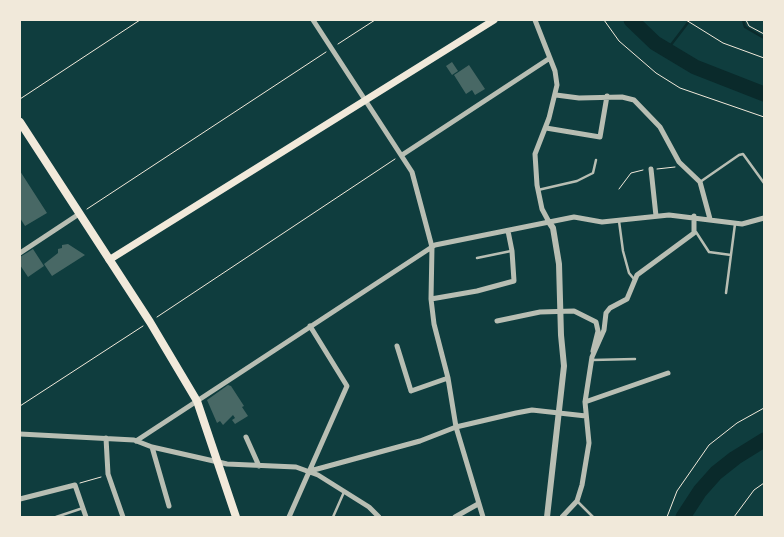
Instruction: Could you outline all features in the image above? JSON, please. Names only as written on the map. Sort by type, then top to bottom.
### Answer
[{"type":"main road","points":[[109,260],[494,20]]},
{"type":"main road","points":[[20,122],[150,322],[196,401],[218,461],[235,517]]},
{"type":"street","points":[[313,20],[412,172],[432,247],[431,299],[434,324],[448,378],[456,427],[482,517]]},
{"type":"street","points":[[535,20],[556,78],[556,95],[546,128],[535,154],[538,190],[542,209],[553,228],[559,264],[564,366],[547,517]]},
{"type":"street","points":[[402,155],[550,58]]},
{"type":"street","points":[[556,95],[579,98],[607,96],[634,100],[660,127],[679,162],[700,182],[710,219]]},
{"type":"street","points":[[546,128],[600,137],[607,96]]},
{"type":"street","points":[[651,169],[656,216]]},
{"type":"street","points":[[20,253],[79,214]]},
{"type":"street","points":[[136,441],[432,247],[574,216],[596,222],[656,216],[694,216],[735,223],[747,223],[764,218]]},
{"type":"street","points":[[592,358],[604,330],[606,313],[610,308],[627,299],[630,295],[634,279],[694,233],[694,216]]},
{"type":"street","points":[[431,299],[477,291],[514,281],[512,251],[508,231]]},
{"type":"street","points":[[497,321],[540,312],[574,311],[596,322],[598,331],[585,402],[589,443],[582,485],[577,500],[562,517]]},
{"type":"street","points":[[289,517],[348,386],[310,326]]},
{"type":"street","points":[[398,346],[411,391],[448,378]]},
{"type":"street","points":[[585,402],[668,373]]},
{"type":"street","points":[[310,470],[420,441],[456,427],[527,411],[586,416]]},
{"type":"street","points":[[20,434],[136,441],[152,447],[218,461],[259,466],[296,467],[310,470],[369,507],[379,517]]},
{"type":"street","points":[[246,437],[259,466]]},
{"type":"street","points":[[106,438],[108,474],[123,517]]},
{"type":"street","points":[[152,447],[169,506]]},
{"type":"street","points":[[20,499],[75,485],[86,517]]},
{"type":"street","points":[[455,517],[478,504]]},
{"type":"lane","points":[[700,182],[739,154],[743,154],[764,183]]},
{"type":"lane","points":[[538,190],[577,181],[593,173],[596,160]]},
{"type":"lane","points":[[619,221],[623,251],[629,273],[634,279]]},
{"type":"lane","points":[[726,293],[735,223]]},
{"type":"lane","points":[[694,228],[706,250],[731,255]]},
{"type":"lane","points":[[477,258],[512,251]]},
{"type":"lane","points":[[592,358],[635,359]]},
{"type":"lane","points":[[333,517],[344,492]]},
{"type":"lane","points":[[577,500],[593,517]]},
{"type":"lane","points":[[56,517],[83,508]]},
{"type":"path","points":[[20,99],[140,20]]},
{"type":"path","points":[[79,214],[375,20]]},
{"type":"path","points":[[604,20],[619,41],[656,73],[680,88],[764,117]]},
{"type":"path","points":[[686,20],[723,43],[764,58]]},
{"type":"path","points":[[746,20],[748,26],[764,34]]},
{"type":"path","points":[[20,406],[402,155]]},
{"type":"path","points":[[667,517],[677,491],[709,445],[737,423],[764,408]]},
{"type":"path","points":[[75,485],[108,474]]},
{"type":"path","points":[[734,517],[754,490],[764,483]]},
{"type":"building","points":[[452,62],[458,71],[452,75],[446,66]]},
{"type":"building","points":[[469,65],[485,89],[475,95],[472,90],[466,94],[454,75]]},
{"type":"building","points":[[20,171],[47,213],[25,226],[20,218]]},
{"type":"building","points":[[68,244],[85,255],[52,276],[44,264],[58,253],[58,249],[62,248],[62,245]]},
{"type":"building","points":[[33,249],[44,266],[28,277],[20,265],[20,257]]},
{"type":"building","points":[[228,385],[231,386],[244,406],[242,407],[248,416],[235,424],[232,420],[235,418],[233,415],[223,425],[220,421],[217,423],[207,400]]},
{"type":"waterway","points":[[631,20],[655,43],[695,67],[764,94]]},
{"type":"waterway","points":[[667,50],[690,20]]},
{"type":"waterway","points":[[743,20],[745,27],[764,38]]},
{"type":"waterway","points":[[683,517],[700,491],[716,473],[735,458],[764,440]]}]
